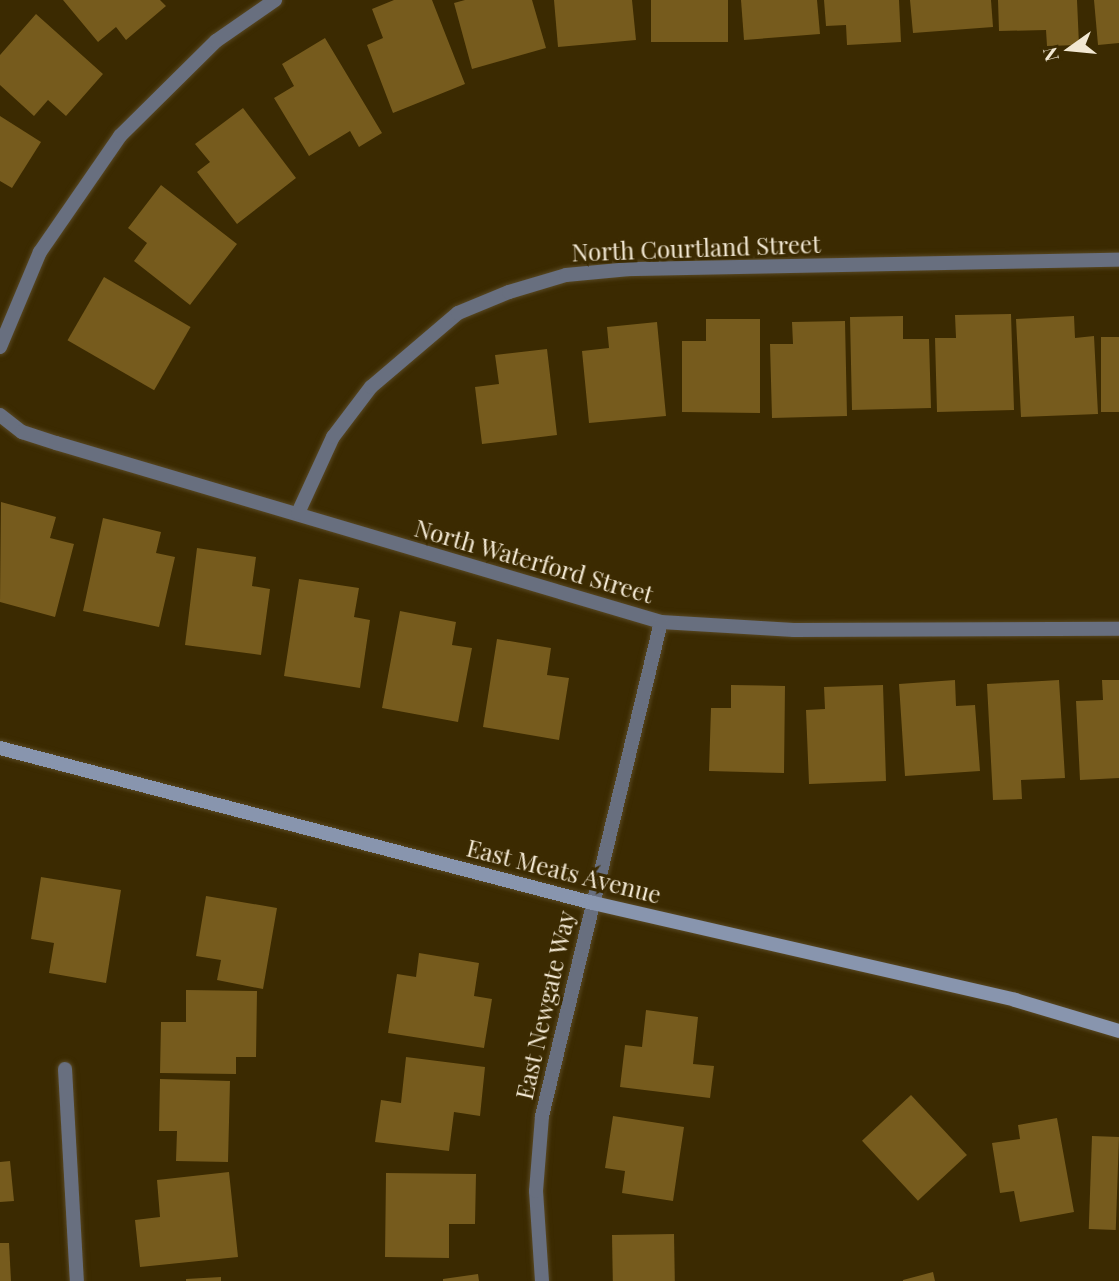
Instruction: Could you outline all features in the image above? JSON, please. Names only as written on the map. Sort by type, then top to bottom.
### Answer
[{"type":"street","points":[[0,346],[40,252],[120,136],[216,41],[275,0]]},
{"type":"street","name":"North Courtland Street","points":[[298,513],[333,437],[371,387],[458,313],[509,292],[566,275],[630,269],[1119,260]]},
{"type":"street","name":"North Waterford Street","points":[[0,415],[22,432],[661,622],[770,630],[1119,629]]},
{"type":"street","name":"East Newgate Way","points":[[542,1281],[536,1191],[542,1116],[661,622]]},
{"type":"street","name":"East Meats Avenue","points":[[0,748],[593,903],[1015,1000],[1119,1031]]},
{"type":"street","points":[[65,1069],[77,1281]]},
{"type":"building","points":[[63,0],[160,0],[166,6],[126,40],[116,27],[98,42]]},
{"type":"building","points":[[394,0],[432,0],[465,84],[393,113],[367,45],[383,38],[372,9]]},
{"type":"building","points":[[465,0],[532,0],[546,48],[472,69],[454,3]]},
{"type":"building","points":[[554,0],[632,0],[636,40],[558,47]]},
{"type":"building","points":[[651,0],[728,0],[728,42],[651,42]]},
{"type":"building","points":[[741,0],[817,0],[820,34],[744,40]]},
{"type":"building","points":[[824,0],[899,0],[901,42],[847,45],[846,25],[826,26]]},
{"type":"building","points":[[910,0],[991,0],[993,27],[913,33]]},
{"type":"building","points":[[998,0],[1077,0],[1079,45],[1047,46],[1046,30],[999,31]]},
{"type":"building","points":[[1094,0],[1119,0],[1119,43],[1098,45]]},
{"type":"building","points":[[36,14],[103,74],[66,116],[48,100],[34,116],[0,85],[0,55]]},
{"type":"building","points":[[325,38],[382,133],[359,147],[350,131],[309,156],[274,98],[294,86],[282,64]]},
{"type":"building","points":[[243,108],[296,178],[237,224],[197,172],[210,162],[195,144]]},
{"type":"building","points":[[0,116],[41,142],[12,188],[0,181]]},
{"type":"building","points":[[161,185],[237,244],[190,305],[134,261],[147,243],[128,228]]},
{"type":"building","points":[[104,277],[191,327],[154,390],[68,340]]},
{"type":"building","points":[[1011,314],[1014,410],[937,412],[935,338],[956,338],[955,315]]},
{"type":"building","points":[[903,316],[903,339],[929,339],[931,408],[852,410],[850,317]]},
{"type":"building","points":[[1074,316],[1075,338],[1094,336],[1098,414],[1021,417],[1016,319]]},
{"type":"building","points":[[706,319],[760,319],[760,413],[682,412],[682,341],[706,341]]},
{"type":"building","points":[[845,321],[847,416],[772,418],[770,344],[793,344],[792,322]]},
{"type":"building","points":[[657,322],[666,416],[589,423],[582,351],[609,348],[607,327]]},
{"type":"building","points":[[1101,337],[1119,337],[1119,412],[1101,412]]},
{"type":"building","points":[[547,349],[557,435],[482,444],[475,387],[499,384],[495,355]]},
{"type":"building","points":[[1,502],[56,517],[50,538],[74,544],[55,617],[0,602]]},
{"type":"building","points":[[103,518],[161,532],[156,553],[175,557],[159,627],[83,611]]},
{"type":"building","points":[[197,548],[256,557],[252,586],[270,589],[261,655],[185,645]]},
{"type":"building","points":[[299,579],[359,588],[354,617],[370,620],[360,688],[284,676]]},
{"type":"building","points":[[400,611],[456,622],[452,645],[472,648],[458,722],[382,708]]},
{"type":"building","points":[[497,639],[551,648],[547,675],[569,678],[559,740],[483,727]]},
{"type":"building","points":[[955,680],[956,706],[975,705],[980,771],[905,776],[899,684]]},
{"type":"building","points":[[1059,680],[1065,778],[1021,780],[1022,799],[993,800],[987,684]]},
{"type":"building","points":[[1102,680],[1119,680],[1119,778],[1080,780],[1076,701],[1103,700]]},
{"type":"building","points":[[731,685],[785,686],[784,773],[709,771],[711,708],[731,708]]},
{"type":"building","points":[[883,685],[886,781],[809,784],[806,710],[825,709],[824,687]]},
{"type":"building","points":[[41,877],[121,890],[106,983],[49,973],[54,943],[31,939]]},
{"type":"building","points":[[206,896],[277,908],[263,989],[217,980],[221,960],[196,956]]},
{"type":"building","points":[[419,953],[479,963],[474,996],[492,999],[484,1048],[388,1033],[397,974],[416,977]]},
{"type":"building","points":[[186,990],[257,991],[256,1057],[236,1057],[236,1074],[160,1073],[161,1022],[186,1022]]},
{"type":"building","points":[[646,1010],[698,1017],[693,1064],[714,1066],[710,1098],[620,1087],[625,1045],[642,1047]]},
{"type":"building","points":[[406,1057],[485,1067],[480,1116],[454,1112],[449,1151],[375,1142],[381,1100],[401,1103]]},
{"type":"building","points":[[160,1079],[230,1081],[228,1162],[176,1161],[177,1131],[159,1131]]},
{"type":"building","points":[[911,1095],[967,1155],[918,1201],[862,1141]]},
{"type":"building","points":[[613,1116],[684,1127],[673,1201],[622,1193],[625,1171],[605,1168]]},
{"type":"building","points":[[1057,1118],[1074,1212],[1020,1222],[1014,1191],[1000,1193],[992,1143],[1020,1139],[1018,1125]]},
{"type":"building","points":[[1092,1136],[1119,1137],[1116,1230],[1089,1229]]},
{"type":"building","points":[[10,1161],[14,1201],[0,1202],[0,1162]]},
{"type":"building","points":[[229,1172],[238,1257],[140,1267],[135,1220],[160,1217],[157,1180]]},
{"type":"building","points":[[386,1173],[476,1174],[475,1224],[449,1224],[449,1258],[385,1257]]},
{"type":"building","points":[[674,1234],[675,1281],[613,1281],[612,1235]]},
{"type":"building","points":[[0,1243],[9,1243],[11,1281],[0,1281]]},
{"type":"building","points":[[933,1272],[935,1281],[903,1281],[903,1280]]},
{"type":"building","points":[[478,1274],[479,1281],[443,1281],[443,1279]]},
{"type":"building","points":[[221,1277],[221,1281],[186,1281],[186,1279]]}]
